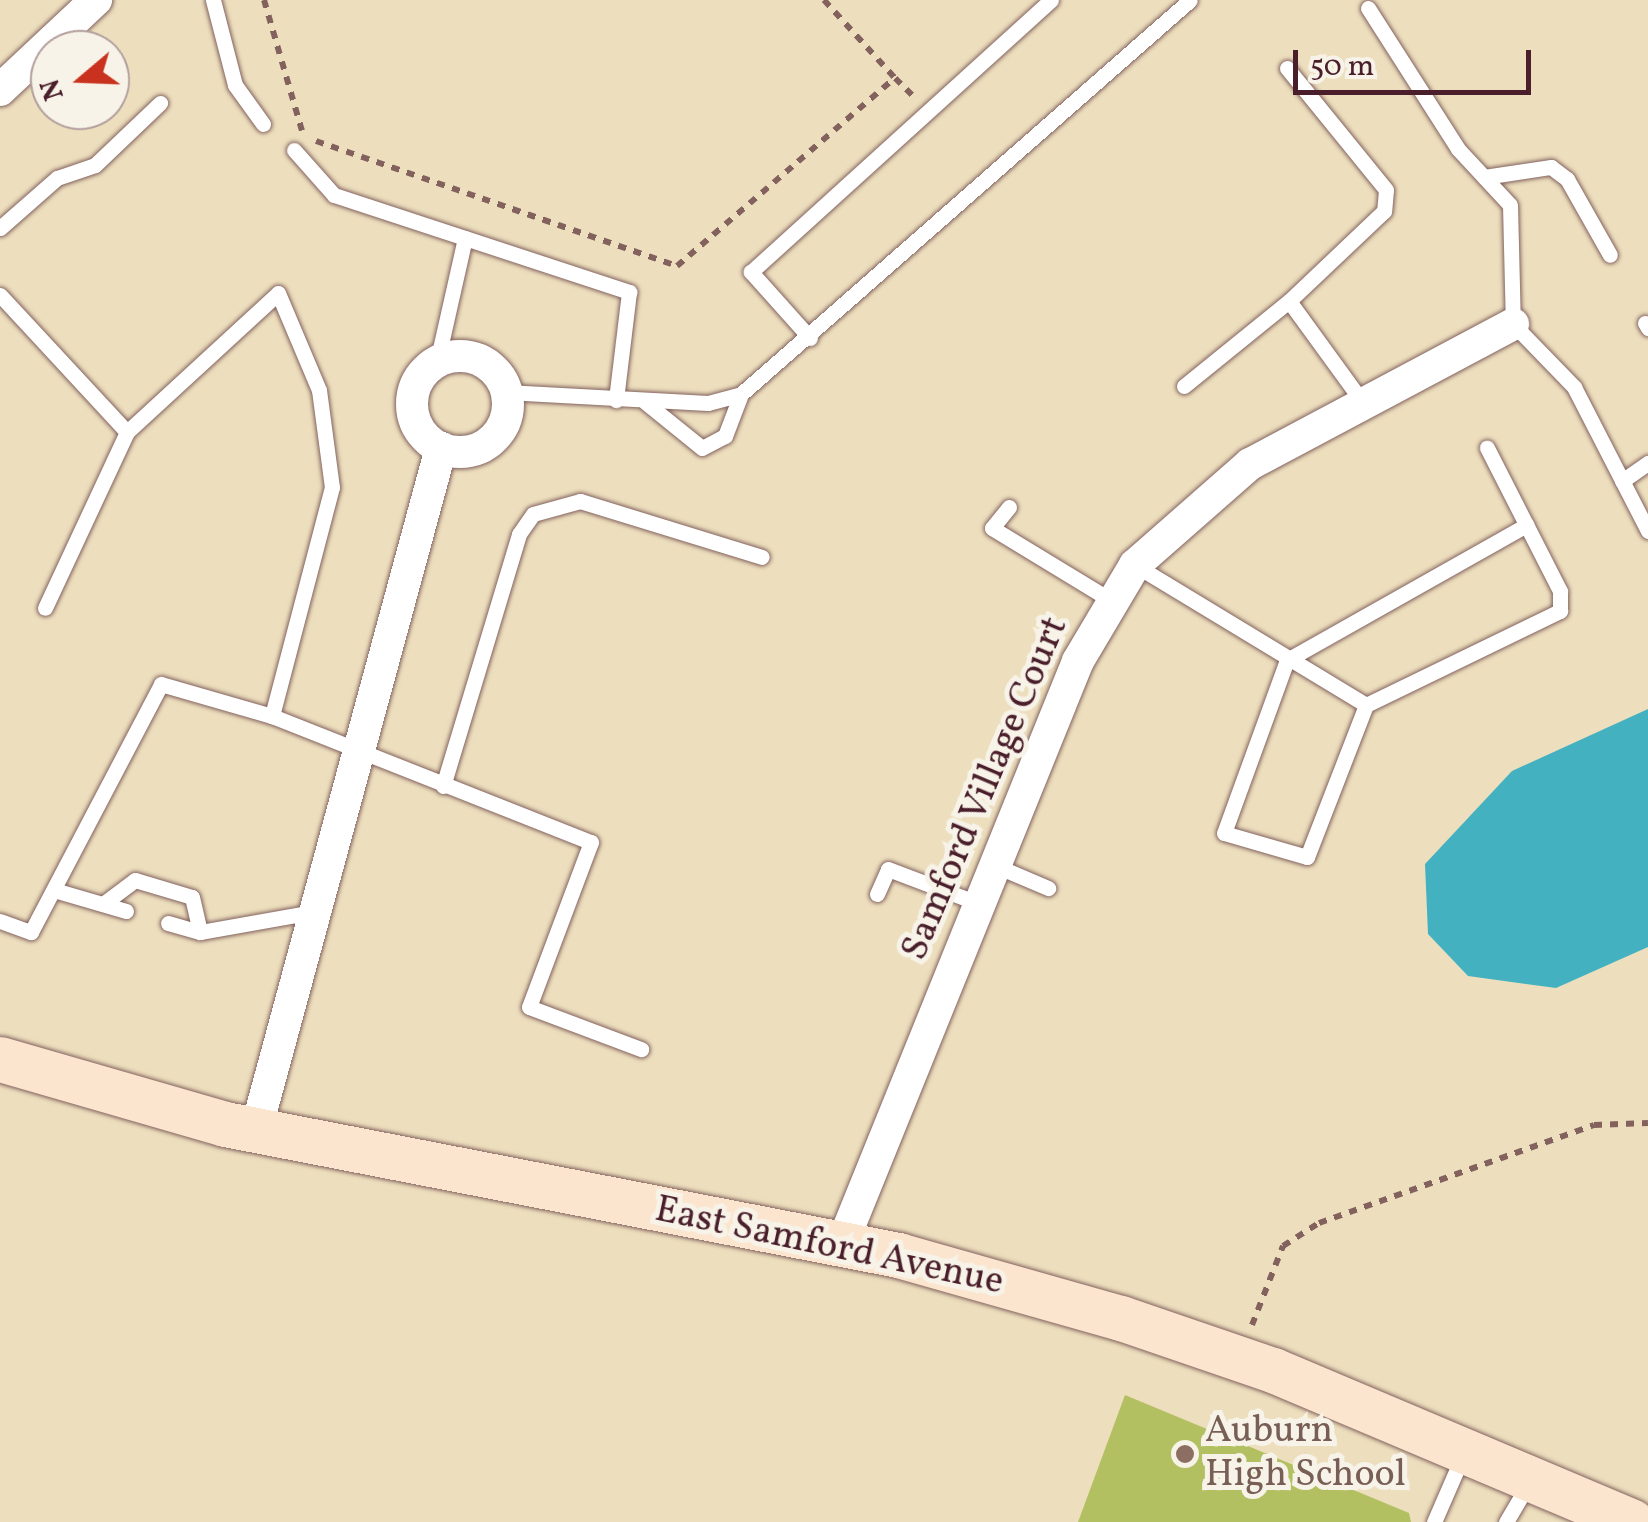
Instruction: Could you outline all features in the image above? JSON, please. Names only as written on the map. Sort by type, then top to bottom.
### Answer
[{"type":"street","points":[[0,90],[77,6]]},
{"type":"street","name":"Samford Village Court","points":[[842,1244],[994,866],[1112,601],[1135,564],[1250,464],[1512,324]]},
{"type":"street","points":[[481,360],[506,392],[492,440],[464,452],[441,448],[422,434],[412,404],[437,362],[481,360]]},
{"type":"street","points":[[256,1130],[441,448]]},
{"type":"street","name":"East Samford Avenue","points":[[0,1060],[256,1130],[842,1244],[1240,1359],[1632,1522]]},
{"type":"lane","points":[[213,0],[235,85],[263,124]]},
{"type":"lane","points":[[810,338],[751,272],[1050,0]]},
{"type":"lane","points":[[1162,0],[1177,13]]},
{"type":"lane","points":[[645,402],[702,448],[724,436],[742,394],[1190,0]]},
{"type":"lane","points":[[1368,8],[1484,177],[1510,204],[1512,324],[1574,387],[1648,531]]},
{"type":"lane","points":[[1184,386],[1289,301],[1384,211],[1386,190],[1287,68]]},
{"type":"lane","points":[[0,228],[57,178],[94,165],[160,103]]},
{"type":"lane","points":[[294,150],[334,195],[629,292],[616,400]]},
{"type":"lane","points":[[1484,177],[1550,168],[1567,179],[1610,255]]},
{"type":"lane","points":[[437,362],[465,238]]},
{"type":"lane","points":[[44,608],[126,432],[278,293],[319,390],[332,487],[272,716]]},
{"type":"lane","points":[[0,295],[126,432]]},
{"type":"lane","points":[[1289,301],[1362,403]]},
{"type":"lane","points":[[506,392],[645,402],[742,394]]},
{"type":"lane","points":[[1488,448],[1527,525],[1560,611],[1366,705],[1307,857],[1224,833],[1287,660],[1527,525]]},
{"type":"lane","points":[[1622,482],[1648,462]]},
{"type":"lane","points":[[443,786],[519,534],[534,514],[580,500],[762,557]]},
{"type":"lane","points":[[1009,507],[992,528],[1112,601]]},
{"type":"lane","points":[[1135,564],[1366,705]]},
{"type":"lane","points":[[0,921],[31,932],[161,684],[272,716],[358,754],[591,842],[529,1007],[641,1049]]},
{"type":"lane","points":[[994,866],[1048,888]]},
{"type":"lane","points":[[877,894],[888,870],[980,904]]},
{"type":"lane","points":[[103,904],[135,880],[192,897],[200,932]]},
{"type":"lane","points":[[54,890],[126,911]]},
{"type":"lane","points":[[168,922],[200,932],[313,912]]},
{"type":"lane","points":[[1434,1522],[1466,1450]]},
{"type":"lane","points":[[1506,1522],[1532,1479]]},
{"type":"path","points":[[264,0],[293,116],[316,141],[671,266],[896,78]]},
{"type":"path","points":[[824,0],[927,112]]},
{"type":"path","points":[[1240,1359],[1283,1246],[1319,1224],[1594,1125],[1648,1123]]},
{"type":"green space","name":"Auburn High School","points":[[1125,1395],[1409,1513],[1411,1522],[1078,1522]]},
{"type":"water","points":[[1648,709],[1648,947],[1556,988],[1468,976],[1428,934],[1425,864],[1512,771]]},
{"type":"place","name":"Auburn High School","points":[[1185,1454]]}]
